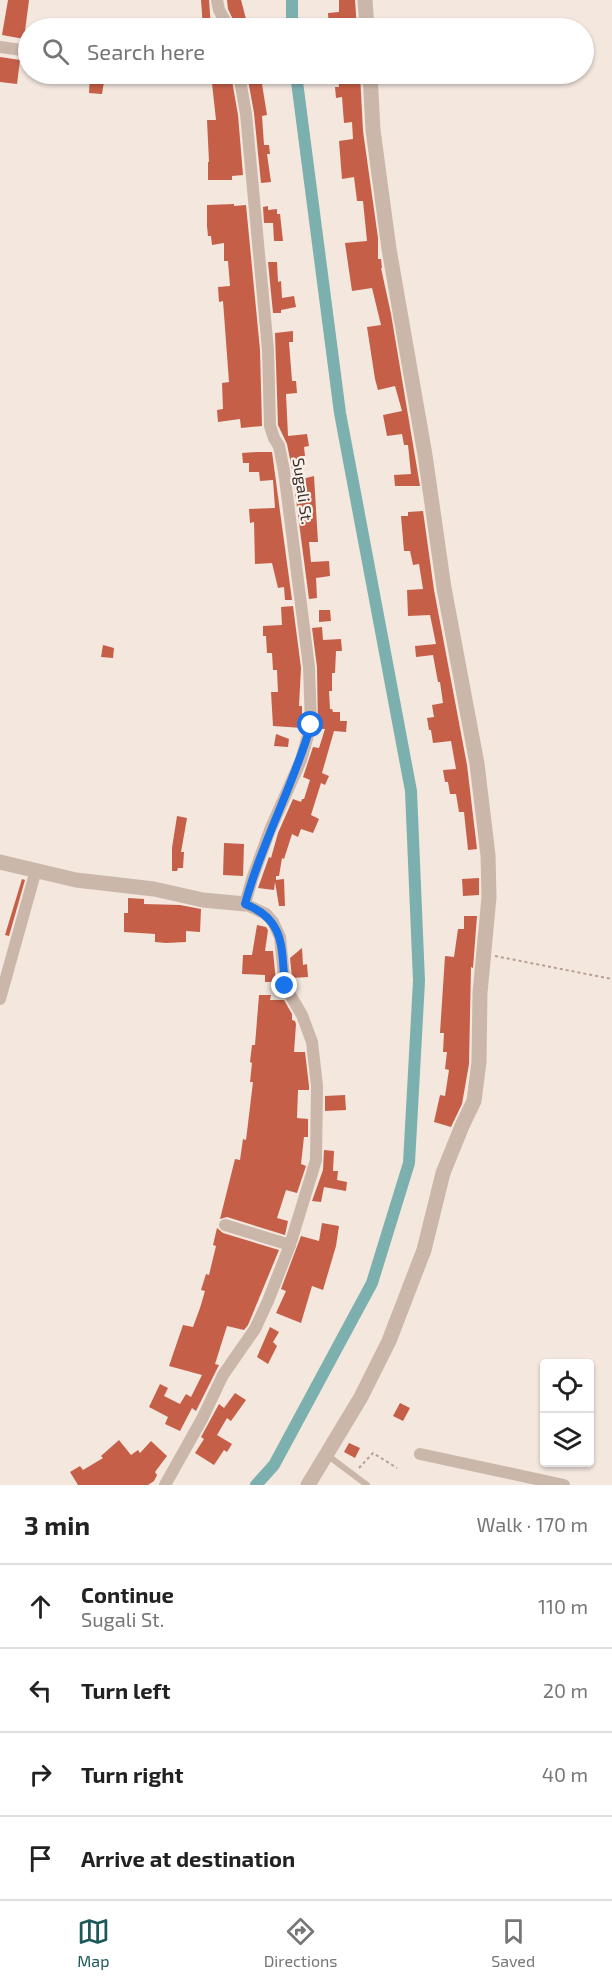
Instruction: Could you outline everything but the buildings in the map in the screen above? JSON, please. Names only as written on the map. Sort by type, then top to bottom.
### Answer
[{"type":"street","points":[[217,0],[223,18]]},
{"type":"street","points":[[365,0],[366,18]]},
{"type":"street","points":[[0,47],[18,50]]},
{"type":"street","name":"Sugali St.","points":[[241,84],[246,114],[268,350],[270,426],[279,446],[284,471],[309,667],[311,725],[301,760],[270,830],[245,904]]},
{"type":"street","points":[[308,1485],[361,1397],[388,1341],[424,1250],[443,1173],[474,1101],[479,1062],[480,993],[489,897],[483,803],[444,588],[425,455],[389,249],[373,130],[371,84]]},
{"type":"street","points":[[0,862],[76,880],[154,889],[203,900],[245,904],[266,914],[273,922],[280,937],[285,986],[302,1015],[312,1042],[317,1086],[316,1160],[290,1245],[255,1329],[223,1375],[202,1419],[165,1485]]},
{"type":"street","points":[[0,999],[36,870]]},
{"type":"street","points":[[225,1225],[290,1245]]},
{"type":"street","points":[[420,1454],[564,1485]]},
{"type":"lane","points":[[327,1455],[367,1485]]},
{"type":"path","points":[[483,954],[612,979]]},
{"type":"path","points":[[353,1475],[373,1453],[397,1468]]},
{"type":"waterway","points":[[292,0],[292,18]]},
{"type":"waterway","points":[[256,1485],[274,1465],[372,1283],[409,1163],[419,981],[411,791],[340,413],[297,84]]},
{"type":"route","points":[[285,986],[280,937],[273,922],[266,914],[245,904],[270,830],[301,760],[311,725]]}]
